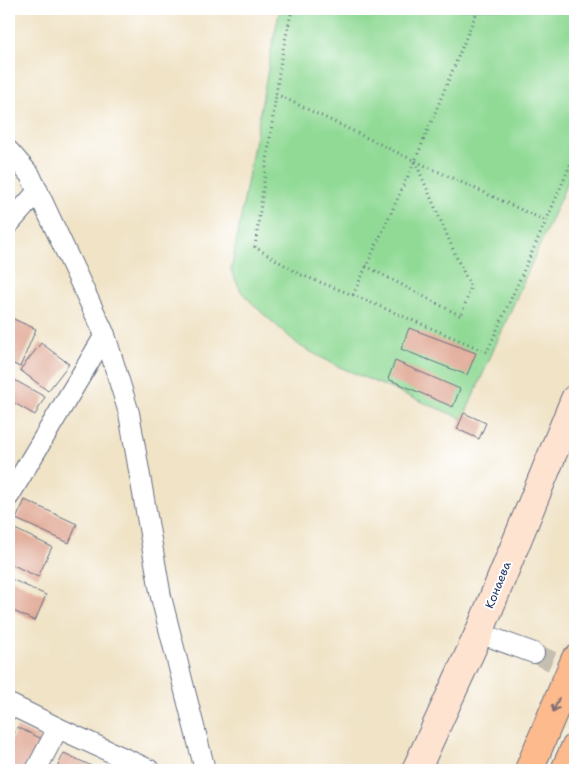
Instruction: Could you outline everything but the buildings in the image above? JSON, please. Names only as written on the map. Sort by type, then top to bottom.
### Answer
[{"type":"highway","points":[[528,770],[575,660]]},
{"type":"highway","points":[[566,770],[575,748]]},
{"type":"main road","name":"Конаева","points":[[416,770],[479,633],[575,399]]},
{"type":"street","points":[[9,151],[30,175],[38,191],[104,335],[130,413],[161,597],[206,770]]},
{"type":"street","points":[[9,224],[38,191]]},
{"type":"street","points":[[9,496],[104,335]]},
{"type":"street","points":[[479,633],[534,653]]},
{"type":"street","points":[[9,704],[150,770]]},
{"type":"street","points":[[36,770],[58,728]]},
{"type":"path","points":[[292,9],[281,59],[255,247],[299,274],[486,352],[575,154]]},
{"type":"path","points":[[353,295],[415,161],[478,9]]},
{"type":"path","points":[[276,94],[546,221]]},
{"type":"path","points":[[366,266],[461,316],[471,287],[415,161]]},
{"type":"green space","points":[[280,9],[575,9],[575,165],[463,419],[337,366],[300,346],[242,293],[231,271]]},
{"type":"tunnel","points":[[534,653],[575,672]]}]
